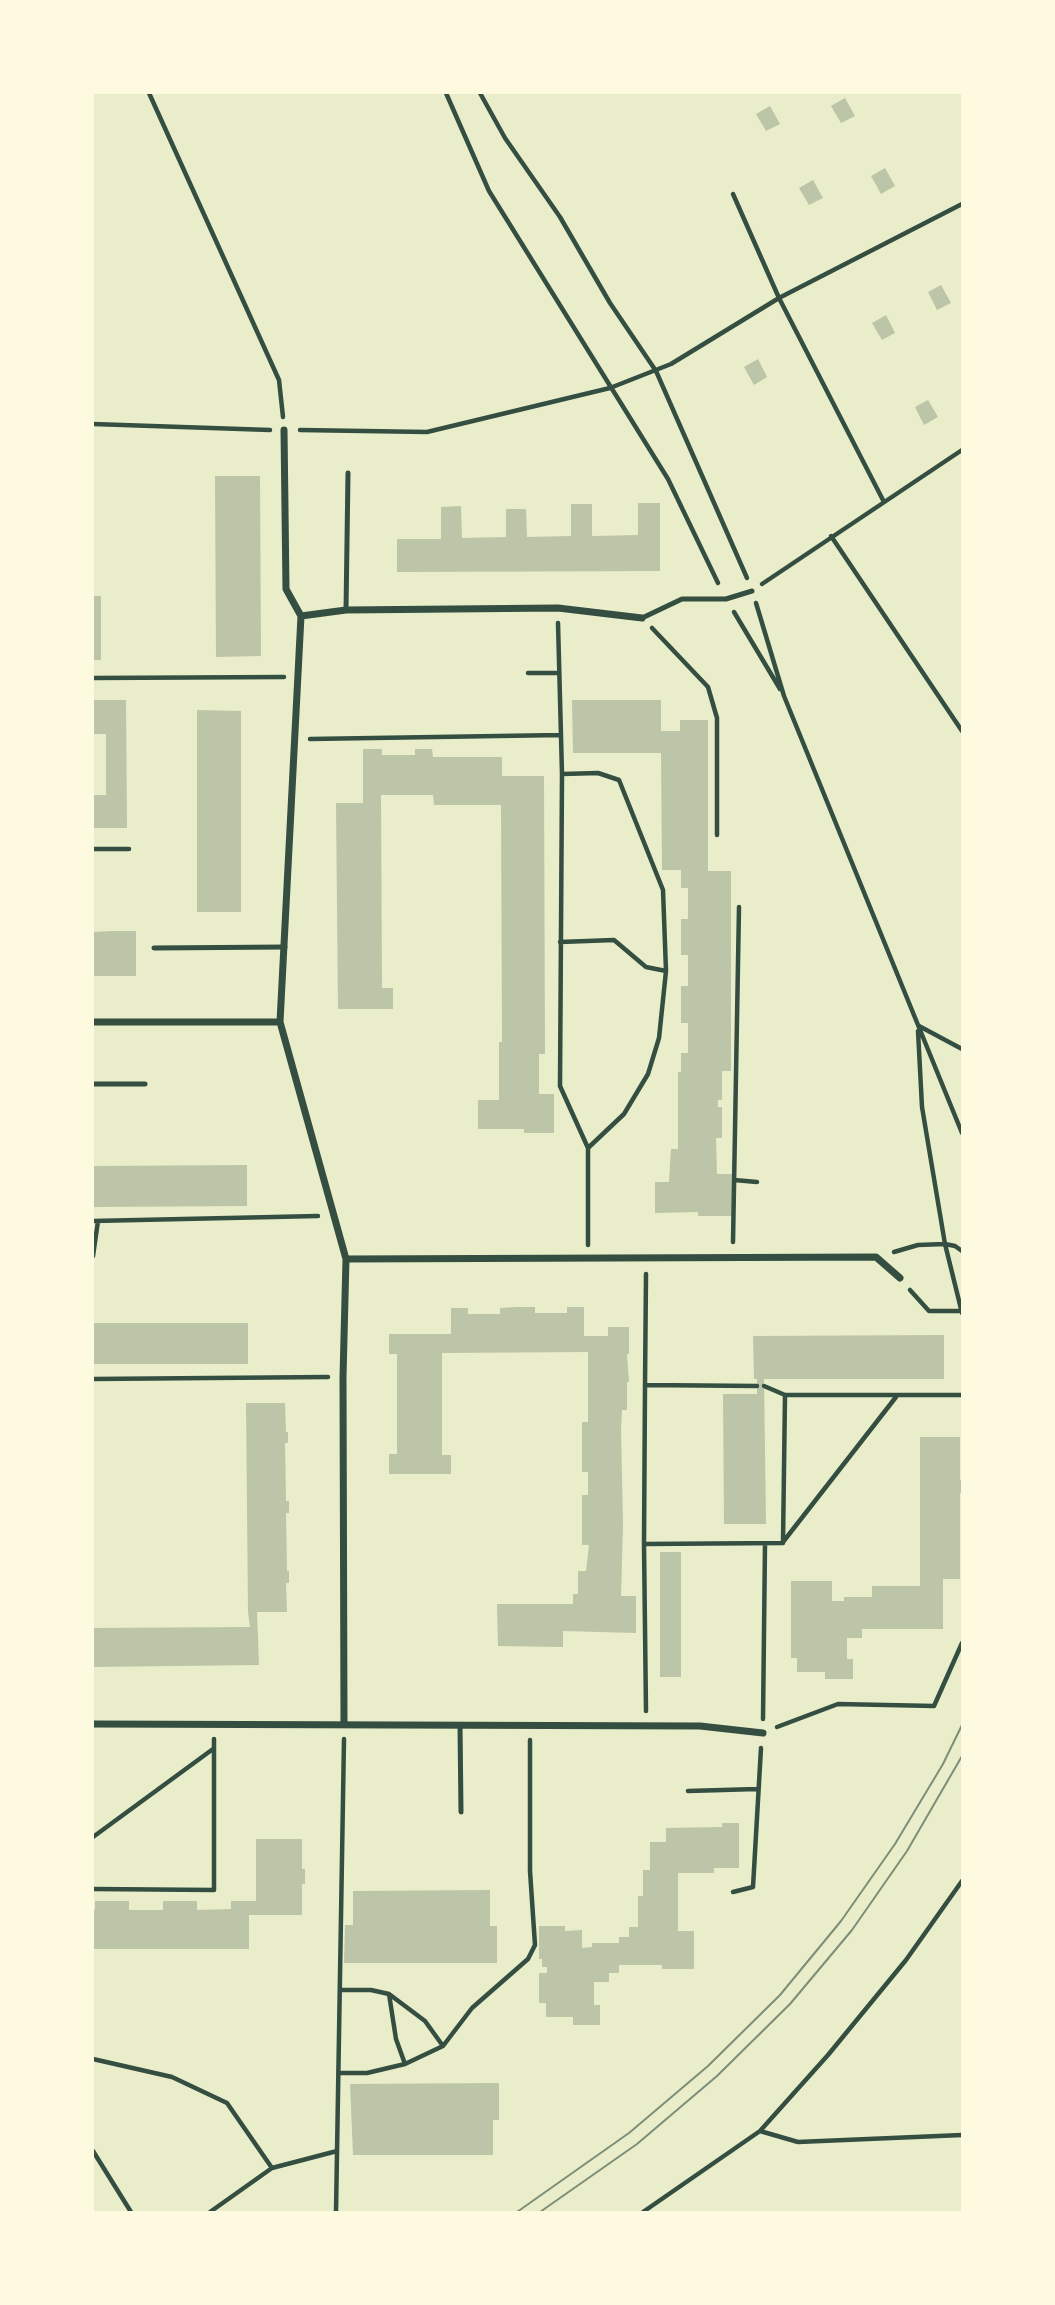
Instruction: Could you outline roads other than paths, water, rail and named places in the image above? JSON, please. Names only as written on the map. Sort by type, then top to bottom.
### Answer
[{"type":"street","points":[[284,430],[286,589],[301,616],[280,1022],[346,1259],[343,1377],[344,1724]]},
{"type":"street","points":[[301,616],[346,610],[558,608],[642,618]]},
{"type":"street","points":[[93,1022],[280,1022]]},
{"type":"street","points":[[346,1259],[876,1257],[900,1278]]},
{"type":"street","points":[[93,1724],[701,1726],[763,1732]]},
{"type":"lane","points":[[346,610],[348,472]]},
{"type":"lane","points":[[642,618],[682,599],[726,599],[752,591]]},
{"type":"lane","points":[[154,948],[285,947]]},
{"type":"lane","points":[[93,1084],[145,1084]]},
{"type":"lane","points":[[460,1725],[461,1812]]},
{"type":"tram line","points":[[517,2212],[629,2133],[708,2066],[780,1995],[841,1921],[895,1844],[943,1764],[962,1725]]},
{"type":"tram line","points":[[540,2212],[637,2144],[717,2076],[790,2004],[852,1930],[907,1851],[962,1756]]}]
